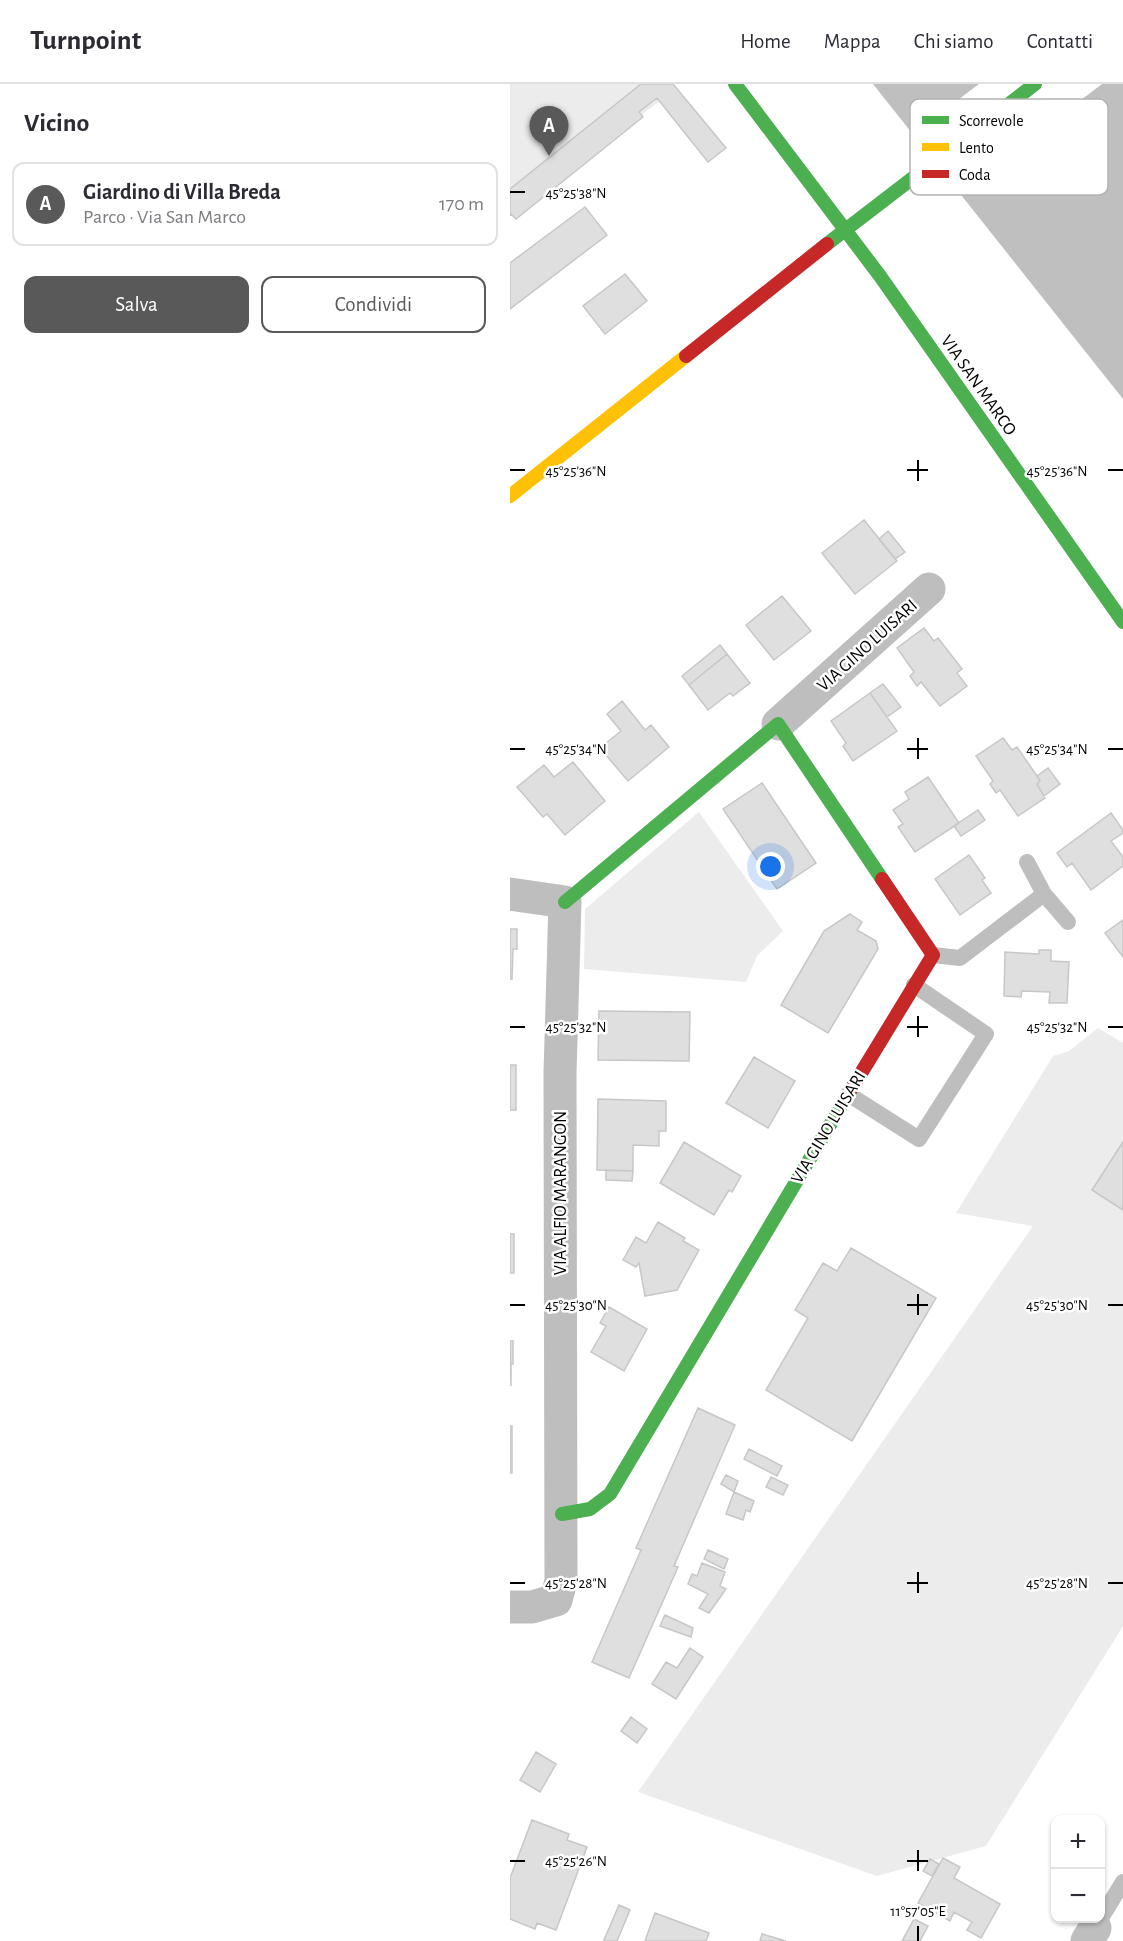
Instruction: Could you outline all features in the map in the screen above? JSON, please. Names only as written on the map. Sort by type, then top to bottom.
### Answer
[{"type":"street","name":"VIA SAN MARCO","points":[[735,84],[893,295],[1123,622]]},
{"type":"street","points":[[1016,99],[1035,84]]},
{"type":"street","points":[[510,496],[845,230],[910,182]]},
{"type":"street","name":"VIA GINO LUISARI","points":[[565,902],[778,724],[929,589]]},
{"type":"street","points":[[778,724],[933,955]]},
{"type":"street","points":[[510,894],[565,902]]},
{"type":"street","name":"VIA ALFIO MARANGON","points":[[510,1608],[532,1608],[556,1600],[561,1581],[560,1073],[565,902]]},
{"type":"street","name":"VIA GINO LUISARI","points":[[562,1514],[590,1509],[610,1494],[933,955]]},
{"type":"lane","points":[[1027,862],[1044,894],[1068,922]]},
{"type":"lane","points":[[933,955],[960,958],[1044,894]]},
{"type":"lane","points":[[848,1094],[919,1140],[986,1034],[915,985]]},
{"type":"lane","points":[[1091,1935],[1123,1882]]},
{"type":"shaded area","points":[[510,84],[654,84],[665,97],[510,216]]},
{"type":"shaded area","points":[[873,84],[1123,84],[1123,399],[961,195],[1108,195],[1108,99],[910,99],[910,131]]},
{"type":"shaded area","points":[[699,812],[783,931],[757,956],[746,982],[584,969],[585,909]]},
{"type":"shaded area","points":[[1098,1028],[1123,1043],[1123,1626],[986,1846],[877,1876],[638,1792],[1033,1226],[956,1213],[1053,1056],[1069,1051]]},
{"type":"pier","points":[[979,84],[1102,84],[1082,99],[959,99]]},
{"type":"building","points":[[641,84],[673,84],[726,148],[708,162],[657,98],[639,112],[643,117],[516,219],[510,215],[510,189]]},
{"type":"building","points":[[585,207],[607,235],[510,309],[510,263]]},
{"type":"building","points":[[625,274],[647,301],[605,334],[583,306]]},
{"type":"building","points":[[864,520],[897,561],[855,594],[822,553]]},
{"type":"building","points":[[888,531],[905,552],[895,559],[879,539]]},
{"type":"building","points":[[782,596],[811,631],[774,660],[746,625]]},
{"type":"building","points":[[924,628],[934,641],[938,638],[962,669],[957,673],[967,686],[940,706],[921,682],[917,686],[910,676],[914,672],[897,648]]},
{"type":"building","points":[[720,645],[727,654],[689,685],[682,676]]},
{"type":"building","points":[[727,654],[750,683],[733,696],[730,693],[708,710],[689,685]]},
{"type":"building","points":[[883,684],[901,707],[887,717],[870,693]]},
{"type":"building","points":[[870,693],[897,731],[853,761],[843,746],[846,743],[831,721]]},
{"type":"building","points":[[622,701],[645,730],[651,725],[669,747],[628,781],[600,748],[621,731],[607,714]]},
{"type":"building","points":[[1003,738],[1012,750],[1017,747],[1040,781],[1037,784],[1045,798],[1018,816],[1000,790],[996,793],[990,784],[993,781],[976,756]]},
{"type":"building","points":[[573,762],[605,801],[565,835],[547,814],[543,817],[517,787],[544,765],[554,777]]},
{"type":"building","points":[[1048,768],[1060,784],[1044,796],[1037,784],[1040,781],[1037,776]]},
{"type":"building","points":[[928,777],[959,823],[915,852],[898,827],[903,824],[893,810],[909,799],[905,792]]},
{"type":"building","points":[[762,783],[816,863],[777,889],[723,809]]},
{"type":"building","points":[[978,810],[985,820],[961,836],[954,826]]},
{"type":"building","points":[[1111,813],[1123,830],[1123,833],[1111,841],[1123,857],[1123,866],[1091,890],[1072,863],[1067,867],[1057,853]]},
{"type":"building","points":[[969,855],[985,878],[982,880],[991,893],[960,915],[935,879]]},
{"type":"building","points":[[850,914],[862,922],[857,930],[876,941],[878,949],[828,1033],[781,1005],[824,931]]},
{"type":"building","points":[[1123,920],[1123,957],[1105,933]]},
{"type":"building","points":[[510,929],[517,929],[517,949],[513,949],[512,979],[510,979]]},
{"type":"building","points":[[1039,950],[1051,950],[1051,961],[1069,962],[1067,1003],[1049,1003],[1050,992],[1022,991],[1021,997],[1004,996],[1005,952],[1039,954]]},
{"type":"building","points":[[599,1011],[690,1012],[689,1061],[598,1060]]},
{"type":"building","points":[[754,1057],[795,1081],[768,1128],[726,1103]]},
{"type":"building","points":[[510,1065],[516,1065],[516,1110],[510,1110]]},
{"type":"building","points":[[598,1099],[666,1101],[666,1131],[659,1131],[659,1146],[633,1145],[633,1171],[597,1170]]},
{"type":"building","points":[[684,1142],[741,1176],[732,1192],[729,1190],[714,1215],[660,1183]]},
{"type":"building","points":[[1123,1142],[1123,1210],[1092,1190]]},
{"type":"building","points":[[606,1170],[633,1171],[632,1181],[606,1180]]},
{"type":"building","points":[[658,1222],[685,1238],[683,1241],[699,1250],[677,1290],[645,1296],[639,1263],[636,1267],[623,1260],[636,1237],[646,1243]]},
{"type":"building","points":[[510,1234],[514,1234],[514,1273],[510,1273]]},
{"type":"building","points":[[851,1248],[936,1298],[852,1441],[766,1390],[808,1318],[795,1310],[823,1263],[837,1271]]},
{"type":"building","points":[[609,1307],[647,1329],[624,1371],[591,1352],[606,1326],[600,1323]]},
{"type":"building","points":[[510,1341],[513,1341],[511,1386]]},
{"type":"building","points":[[698,1408],[735,1425],[674,1566],[678,1567],[629,1678],[592,1662],[641,1550],[636,1548]]},
{"type":"building","points":[[510,1426],[512,1426],[512,1473],[510,1473]]},
{"type":"building","points":[[749,1449],[782,1466],[777,1476],[744,1459]]},
{"type":"building","points":[[726,1475],[738,1481],[734,1492],[721,1484]]},
{"type":"building","points":[[771,1477],[788,1485],[783,1495],[766,1487]]},
{"type":"building","points":[[734,1492],[754,1501],[750,1512],[746,1510],[743,1520],[726,1514]]},
{"type":"building","points":[[708,1550],[728,1559],[724,1569],[704,1559]]},
{"type":"building","points":[[702,1563],[725,1572],[720,1586],[726,1589],[709,1613],[699,1608],[708,1594],[688,1584],[692,1574],[697,1576]]},
{"type":"building","points":[[665,1615],[693,1628],[691,1637],[660,1626]]},
{"type":"building","points":[[690,1648],[703,1657],[676,1699],[652,1684],[666,1662],[677,1668]]},
{"type":"building","points":[[631,1717],[647,1729],[637,1743],[621,1731]]},
{"type":"building","points":[[536,1752],[556,1764],[540,1792],[520,1780]]},
{"type":"building","points":[[532,1820],[569,1834],[567,1840],[587,1847],[556,1930],[537,1923],[535,1929],[510,1919],[510,1878]]},
{"type":"building","points":[[943,1858],[960,1867],[954,1878],[1000,1904],[981,1938],[967,1930],[972,1922],[954,1912],[950,1921],[918,1903]]},
{"type":"building","points":[[930,1859],[939,1864],[932,1876],[923,1871]]},
{"type":"building","points":[[619,1905],[630,1910],[617,1941],[606,1941],[604,1940]]},
{"type":"building","points":[[655,1913],[709,1933],[706,1941],[645,1941]]},
{"type":"building","points":[[914,1919],[928,1926],[920,1941],[902,1941]]},
{"type":"building","points":[[762,1934],[786,1941],[760,1941]]},
{"type":"traffic: fast","points":[[735,84],[880,276],[1123,622]]},
{"type":"traffic: fast","points":[[1016,99],[1035,84]]},
{"type":"traffic: fast","points":[[827,244],[910,180]]},
{"type":"traffic: fast","points":[[565,902],[778,724],[882,879]]},
{"type":"traffic: fast","points":[[562,1514],[590,1509],[610,1494],[852,1088]]},
{"type":"traffic: slow","points":[[510,496],[686,356]]},
{"type":"traffic: jam","points":[[686,356],[827,244]]},
{"type":"traffic: jam","points":[[852,1088],[933,955],[882,879]]},
{"type":"place","name":"Giardino di Villa Breda","points":[[549,156]]}]
